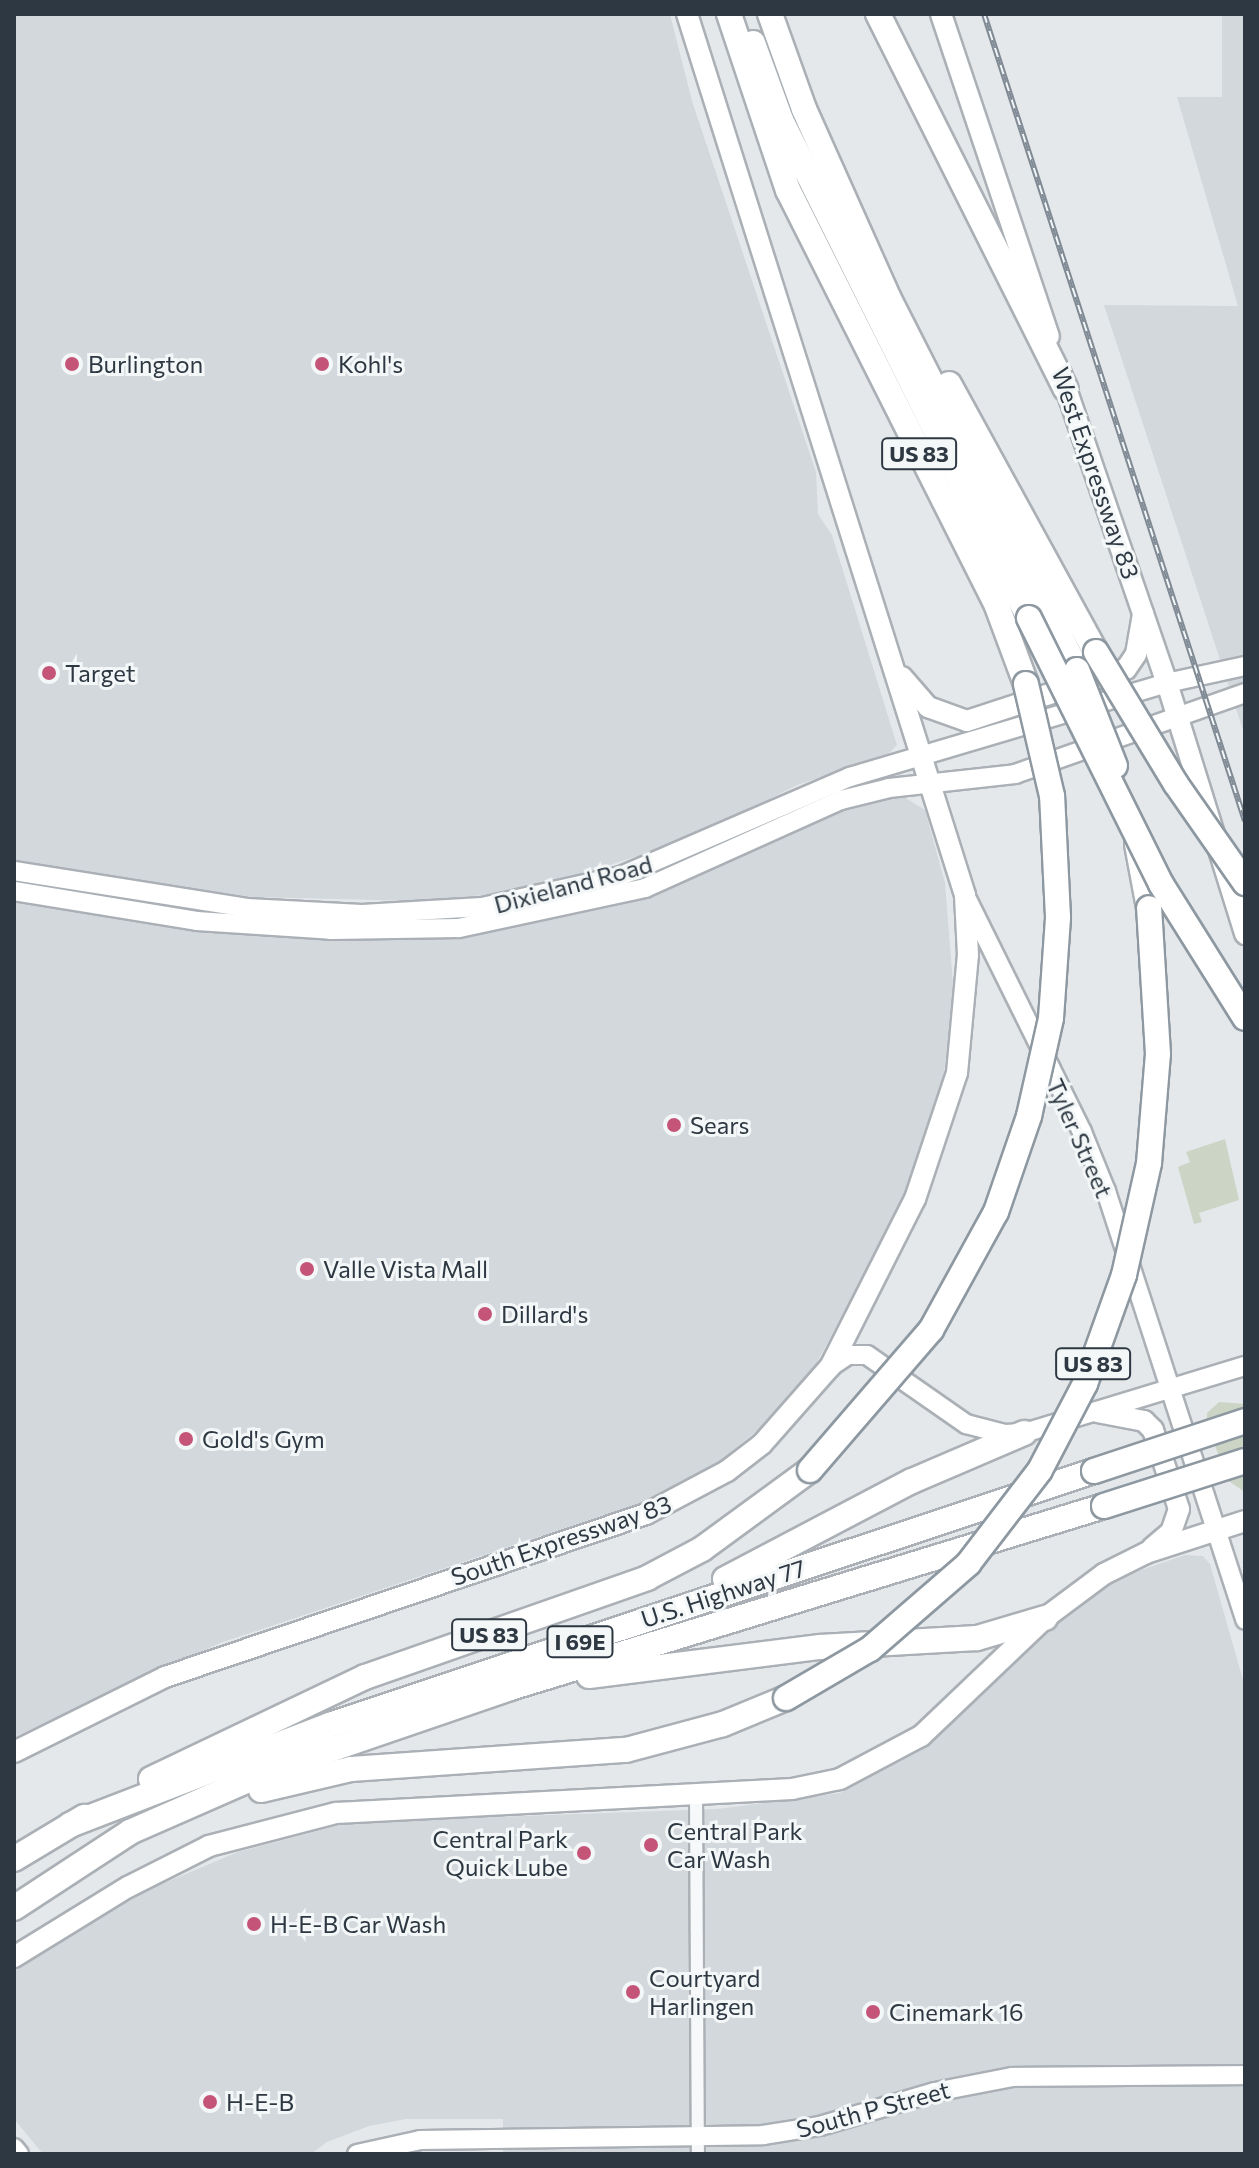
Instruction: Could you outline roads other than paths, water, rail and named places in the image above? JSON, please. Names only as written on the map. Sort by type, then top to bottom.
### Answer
[{"type":"highway","name":"US 83","points":[[70,1825],[154,1777],[365,1677],[647,1578],[702,1549],[810,1470],[931,1330],[996,1212],[1029,1116],[1051,1018],[1058,917],[1052,796],[1026,684],[997,606],[788,190],[729,14]]},
{"type":"highway","points":[[744,14],[781,120],[1161,884],[1245,1018]]},
{"type":"highway","points":[[770,14],[804,109],[1096,652],[1176,784],[1245,883]]},
{"type":"highway","points":[[878,14],[905,77],[1010,268],[1066,389]]},
{"type":"highway","name":"US 83","points":[[130,1832],[330,1772],[593,1754],[648,1745],[723,1724],[786,1698],[897,1629],[958,1574],[1006,1519],[1068,1419],[1124,1275],[1154,1126],[1157,980],[1149,908],[1126,800],[1077,670],[928,378],[804,109]]},
{"type":"highway","name":"U.S. Highway 77","points":[[70,1825],[329,1725],[1245,1421]]},
{"type":"highway","points":[[626,1625],[793,1547],[912,1481],[1024,1433]]},
{"type":"highway","name":"U.S. Highway 77","points":[[130,1832],[271,1770],[507,1689],[1245,1461]]},
{"type":"highway","points":[[507,1689],[751,1654],[977,1638],[1045,1618]]},
{"type":"highway","name":"I 69E","points":[[14,1859],[70,1825]]},
{"type":"highway","name":"I 69E","points":[[14,1908],[130,1832]]},
{"type":"main road","points":[[687,14],[933,784],[965,895]]},
{"type":"main road","name":"West Expressway 83","points":[[941,14],[1167,683],[1245,934]]},
{"type":"main road","points":[[894,668],[928,707],[967,721],[1126,669],[1136,654],[1143,614]]},
{"type":"main road","name":"Dixieland Road","points":[[14,871],[247,908],[362,914],[482,907],[621,876],[820,788],[1167,683],[1245,666]]},
{"type":"main road","name":"Dixieland Road","points":[[14,891],[197,921],[331,930],[459,928],[645,888],[841,800],[1015,774],[1245,693]]},
{"type":"main road","name":"South Expressway 83","points":[[14,1752],[95,1709],[229,1652],[646,1514],[696,1490],[762,1444],[830,1367],[915,1199],[947,1115],[965,1011],[965,895]]},
{"type":"main road","name":"Tyler Street","points":[[965,895],[1082,1132],[1245,1620]]},
{"type":"main road","points":[[830,1367],[848,1355],[867,1355],[966,1424],[1024,1433],[1169,1392],[1245,1366]]},
{"type":"main road","points":[[1097,1412],[1144,1421],[1153,1430],[1179,1509],[1171,1532],[1146,1553]]},
{"type":"main road","points":[[14,1957],[50,1932],[209,1846],[336,1813],[792,1789],[870,1767],[935,1725],[1045,1618],[1104,1574],[1146,1553],[1245,1521]]},
{"type":"main road","points":[[14,1945],[50,1932]]},
{"type":"main road","name":"South P Street","points":[[357,2154],[420,2140],[698,2146],[799,2131],[977,2081],[1012,2077],[1245,2075]]},
{"type":"main road","points":[[14,2148],[19,2154]]},
{"type":"street","points":[[696,1793],[698,2146]]},
{"type":"railway","points":[[984,14],[1245,821]]},
{"type":"place","name":"Burlington","points":[[72,364]]},
{"type":"place","name":"Kohl's","points":[[322,364]]},
{"type":"place","name":"Target","points":[[49,673]]},
{"type":"place","name":"Sears","points":[[674,1125]]},
{"type":"place","name":"Valle Vista Mall","points":[[307,1269]]},
{"type":"place","name":"Dillard's","points":[[485,1314]]},
{"type":"place","name":"Gold's Gym","points":[[186,1439]]},
{"type":"place","name":"Central Park Car Wash","points":[[651,1845]]},
{"type":"place","name":"Central Park Quick Lube","points":[[584,1853]]},
{"type":"place","name":"H-E-B Car Wash","points":[[254,1924]]},
{"type":"place","name":"Courtyard Harlingen","points":[[633,1992]]},
{"type":"place","name":"Cinemark 16","points":[[873,2012]]},
{"type":"place","name":"H-E-B","points":[[210,2102]]}]
